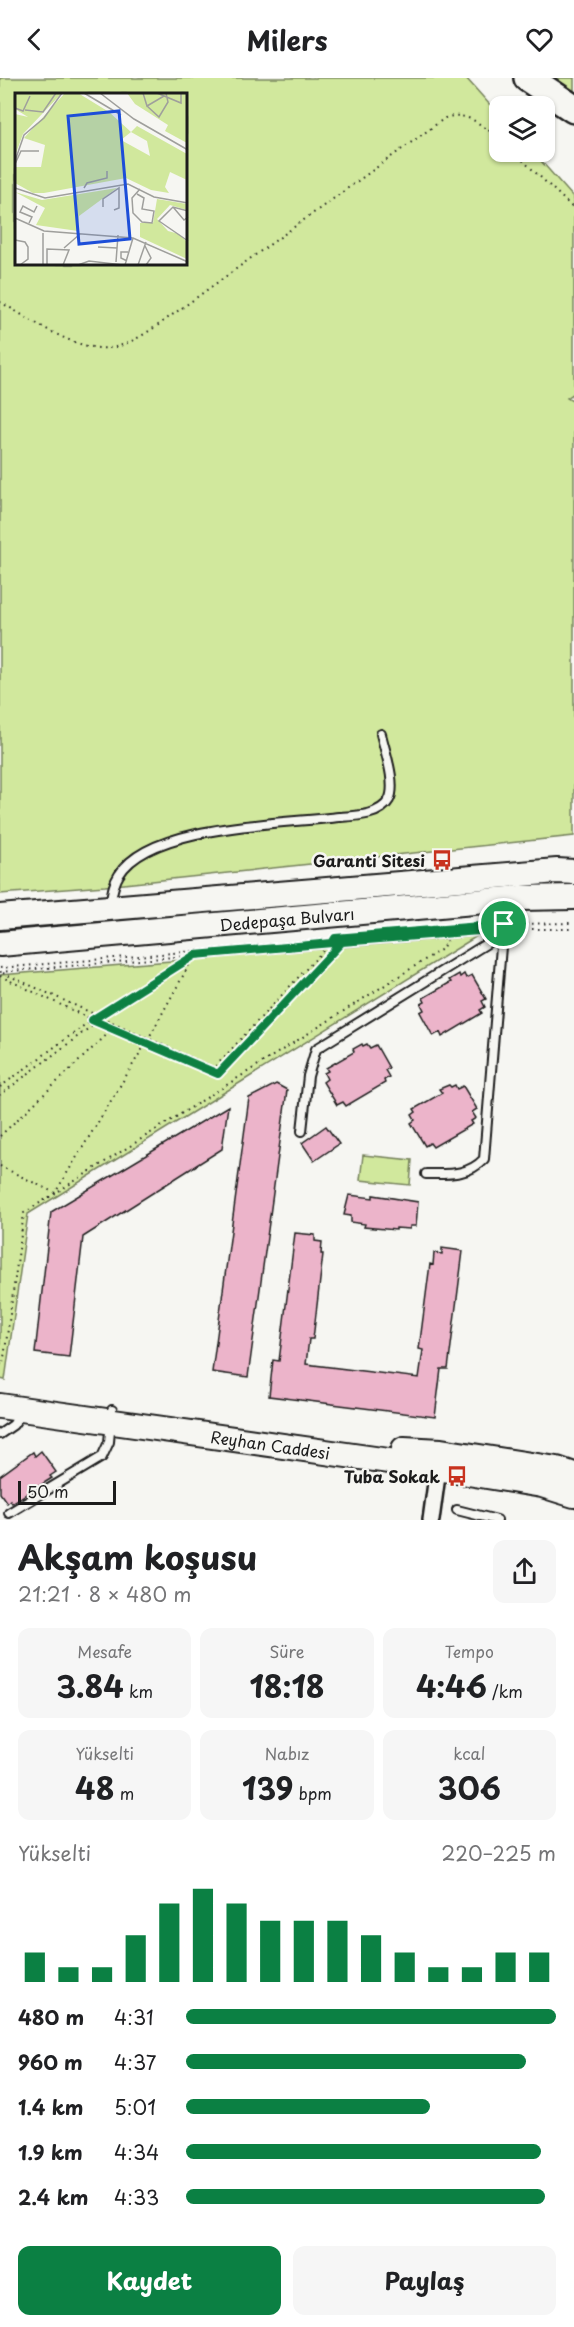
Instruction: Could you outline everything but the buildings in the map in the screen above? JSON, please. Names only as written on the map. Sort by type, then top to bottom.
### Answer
[{"type":"highway","points":[[528,78],[574,109]]},
{"type":"main road","name":"Dedepaşa Bulvarı","points":[[0,917],[110,906],[557,871],[574,872]]},
{"type":"main road","name":"Dedepaşa Bulvarı","points":[[0,944],[506,899],[574,897]]},
{"type":"main road","name":"Reyhan Caddesi","points":[[0,1394],[27,1404]]},
{"type":"main road","name":"Reyhan Caddesi","points":[[0,1406],[27,1404],[112,1416],[416,1450],[439,1459],[574,1495]]},
{"type":"main road","name":"Reyhan Caddesi","points":[[439,1459],[557,1469],[574,1475]]},
{"type":"street","points":[[431,1520],[439,1459]]},
{"type":"lane","points":[[110,906],[113,888],[120,873],[150,849],[172,841],[219,829],[355,816],[380,809],[388,802],[392,788],[381,734]]},
{"type":"lane","points":[[426,1174],[459,1175],[480,1164],[484,1159],[506,899]]},
{"type":"lane","points":[[302,1131],[308,1076],[316,1049],[503,929]]},
{"type":"lane","points":[[0,1434],[13,1425],[27,1404]]},
{"type":"lane","points":[[9,1513],[99,1460],[107,1448],[112,1416]]},
{"type":"lane","points":[[457,1510],[497,1520]]},
{"type":"path","points":[[0,302],[89,348],[116,347],[157,326],[445,118],[456,114],[467,116],[489,131]]},
{"type":"path","points":[[525,162],[574,209]]},
{"type":"path","points":[[0,972],[574,923]]},
{"type":"path","points":[[0,1364],[3,1365],[24,1213],[442,949],[453,928]]},
{"type":"path","points":[[0,972],[197,951],[453,928],[574,929]]},
{"type":"path","points":[[0,972],[214,1068],[335,938]]},
{"type":"path","points":[[0,972],[92,1020],[218,1074],[342,942]]},
{"type":"path","points":[[55,1193],[146,1043],[197,951]]},
{"type":"path","points":[[0,1087],[97,1016],[195,955]]},
{"type":"path","points":[[0,1095],[97,1022]]},
{"type":"path","points":[[0,1136],[117,1024]]},
{"type":"path","points":[[0,1166],[55,1193]]},
{"type":"green space","points":[[0,78],[466,78],[489,104],[489,162],[542,162],[574,198],[574,393],[567,398],[574,402],[574,836],[105,886],[0,894]]},
{"type":"green space","points":[[548,78],[574,78],[574,96]]},
{"type":"green space","points":[[477,936],[28,1214],[5,1380],[0,1379],[0,975]]},
{"type":"green space","points":[[363,1155],[412,1160],[410,1185],[360,1180]]},
{"type":"place","name":"Garanti Sitesi","points":[[442,860]]},
{"type":"place","name":"Tuba Sokak","points":[[457,1476]]},
{"type":"route","points":[[504,924],[504,929],[342,942],[218,1074],[92,1020],[195,955],[332,943],[335,938],[504,924]]}]
